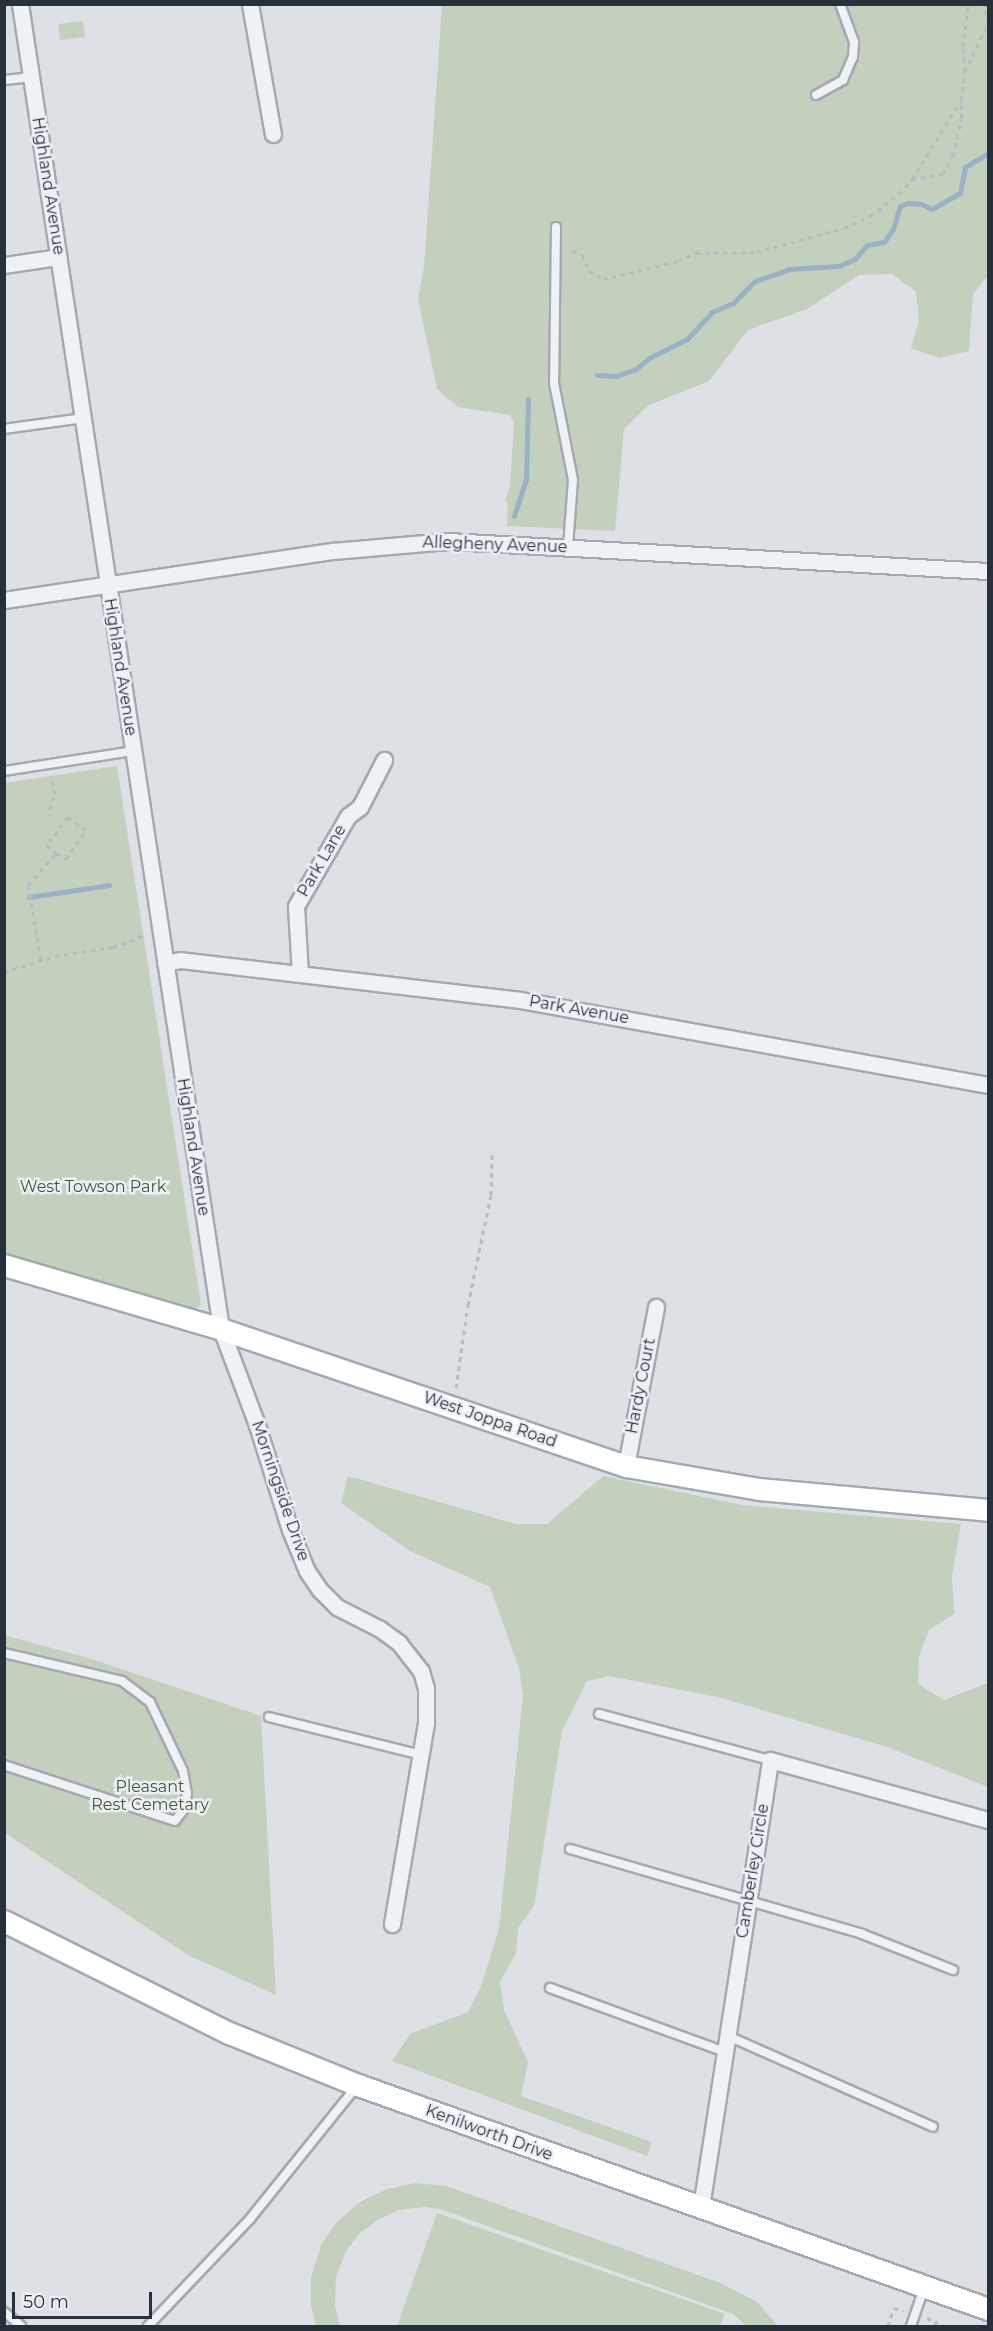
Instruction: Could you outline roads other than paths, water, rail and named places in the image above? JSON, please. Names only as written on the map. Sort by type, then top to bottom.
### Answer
[{"type":"street","name":"Highland Avenue","points":[[20,4],[221,1329]]},
{"type":"street","points":[[250,4],[273,134]]},
{"type":"street","points":[[4,265],[58,257]]},
{"type":"street","name":"Allegheny Avenue","points":[[4,600],[333,551],[448,540],[988,571]]},
{"type":"street","name":"Park Lane","points":[[300,974],[296,906],[348,816],[360,807],[384,760]]},
{"type":"street","name":"Park Avenue","points":[[165,963],[180,960],[577,1009],[988,1085]]},
{"type":"street","name":"West Joppa Road","points":[[4,1265],[221,1329],[626,1466],[759,1489],[988,1510]]},
{"type":"street","name":"Hardy Court","points":[[626,1466],[657,1307]]},
{"type":"street","name":"Morningside Drive","points":[[221,1329],[256,1422],[290,1530],[307,1571],[320,1590],[338,1607],[399,1642],[421,1671],[428,1703],[392,1924]]},
{"type":"street","points":[[770,1760],[988,1820]]},
{"type":"street","name":"Camberley Circle","points":[[701,2206],[770,1760]]},
{"type":"street","name":"Kenilworth Drive","points":[[4,1921],[219,2028],[358,2085],[988,2309]]},
{"type":"lane","points":[[816,96],[843,80],[853,57],[854,42],[840,4]]},
{"type":"lane","points":[[4,80],[31,77]]},
{"type":"lane","points":[[556,227],[554,383],[573,480],[568,548]]},
{"type":"lane","points":[[4,429],[83,418]]},
{"type":"lane","points":[[4,771],[133,751]]},
{"type":"lane","points":[[4,1653],[122,1681],[150,1702],[183,1771],[187,1793],[184,1808],[175,1821],[4,1765]]},
{"type":"lane","points":[[599,1714],[770,1760]]},
{"type":"lane","points":[[269,1717],[421,1755]]},
{"type":"lane","points":[[570,1849],[862,1934],[953,1970]]},
{"type":"lane","points":[[550,1988],[725,2052]]},
{"type":"lane","points":[[728,2036],[933,2127]]},
{"type":"lane","points":[[148,2326],[250,2219],[358,2085]]},
{"type":"lane","points":[[911,2326],[924,2286]]},
{"type":"lane","points":[[4,2312],[21,2326]]},
{"type":"waterway","points":[[597,375],[616,376],[636,369],[649,358],[687,339],[712,312],[733,303],[755,281],[789,269],[839,266],[855,259],[867,245],[884,242],[893,229],[900,206],[908,203],[921,204],[932,209],[960,193],[965,167],[988,153]]},
{"type":"waterway","points":[[514,516],[526,480],[528,399]]},
{"type":"waterway","points":[[29,897],[109,885]]},
{"type":"park label","name":"West Towson Park","points":[[93,1187]]},
{"type":"park label","name":"Pleasant Rest Cemetary","points":[[150,1796]]}]
